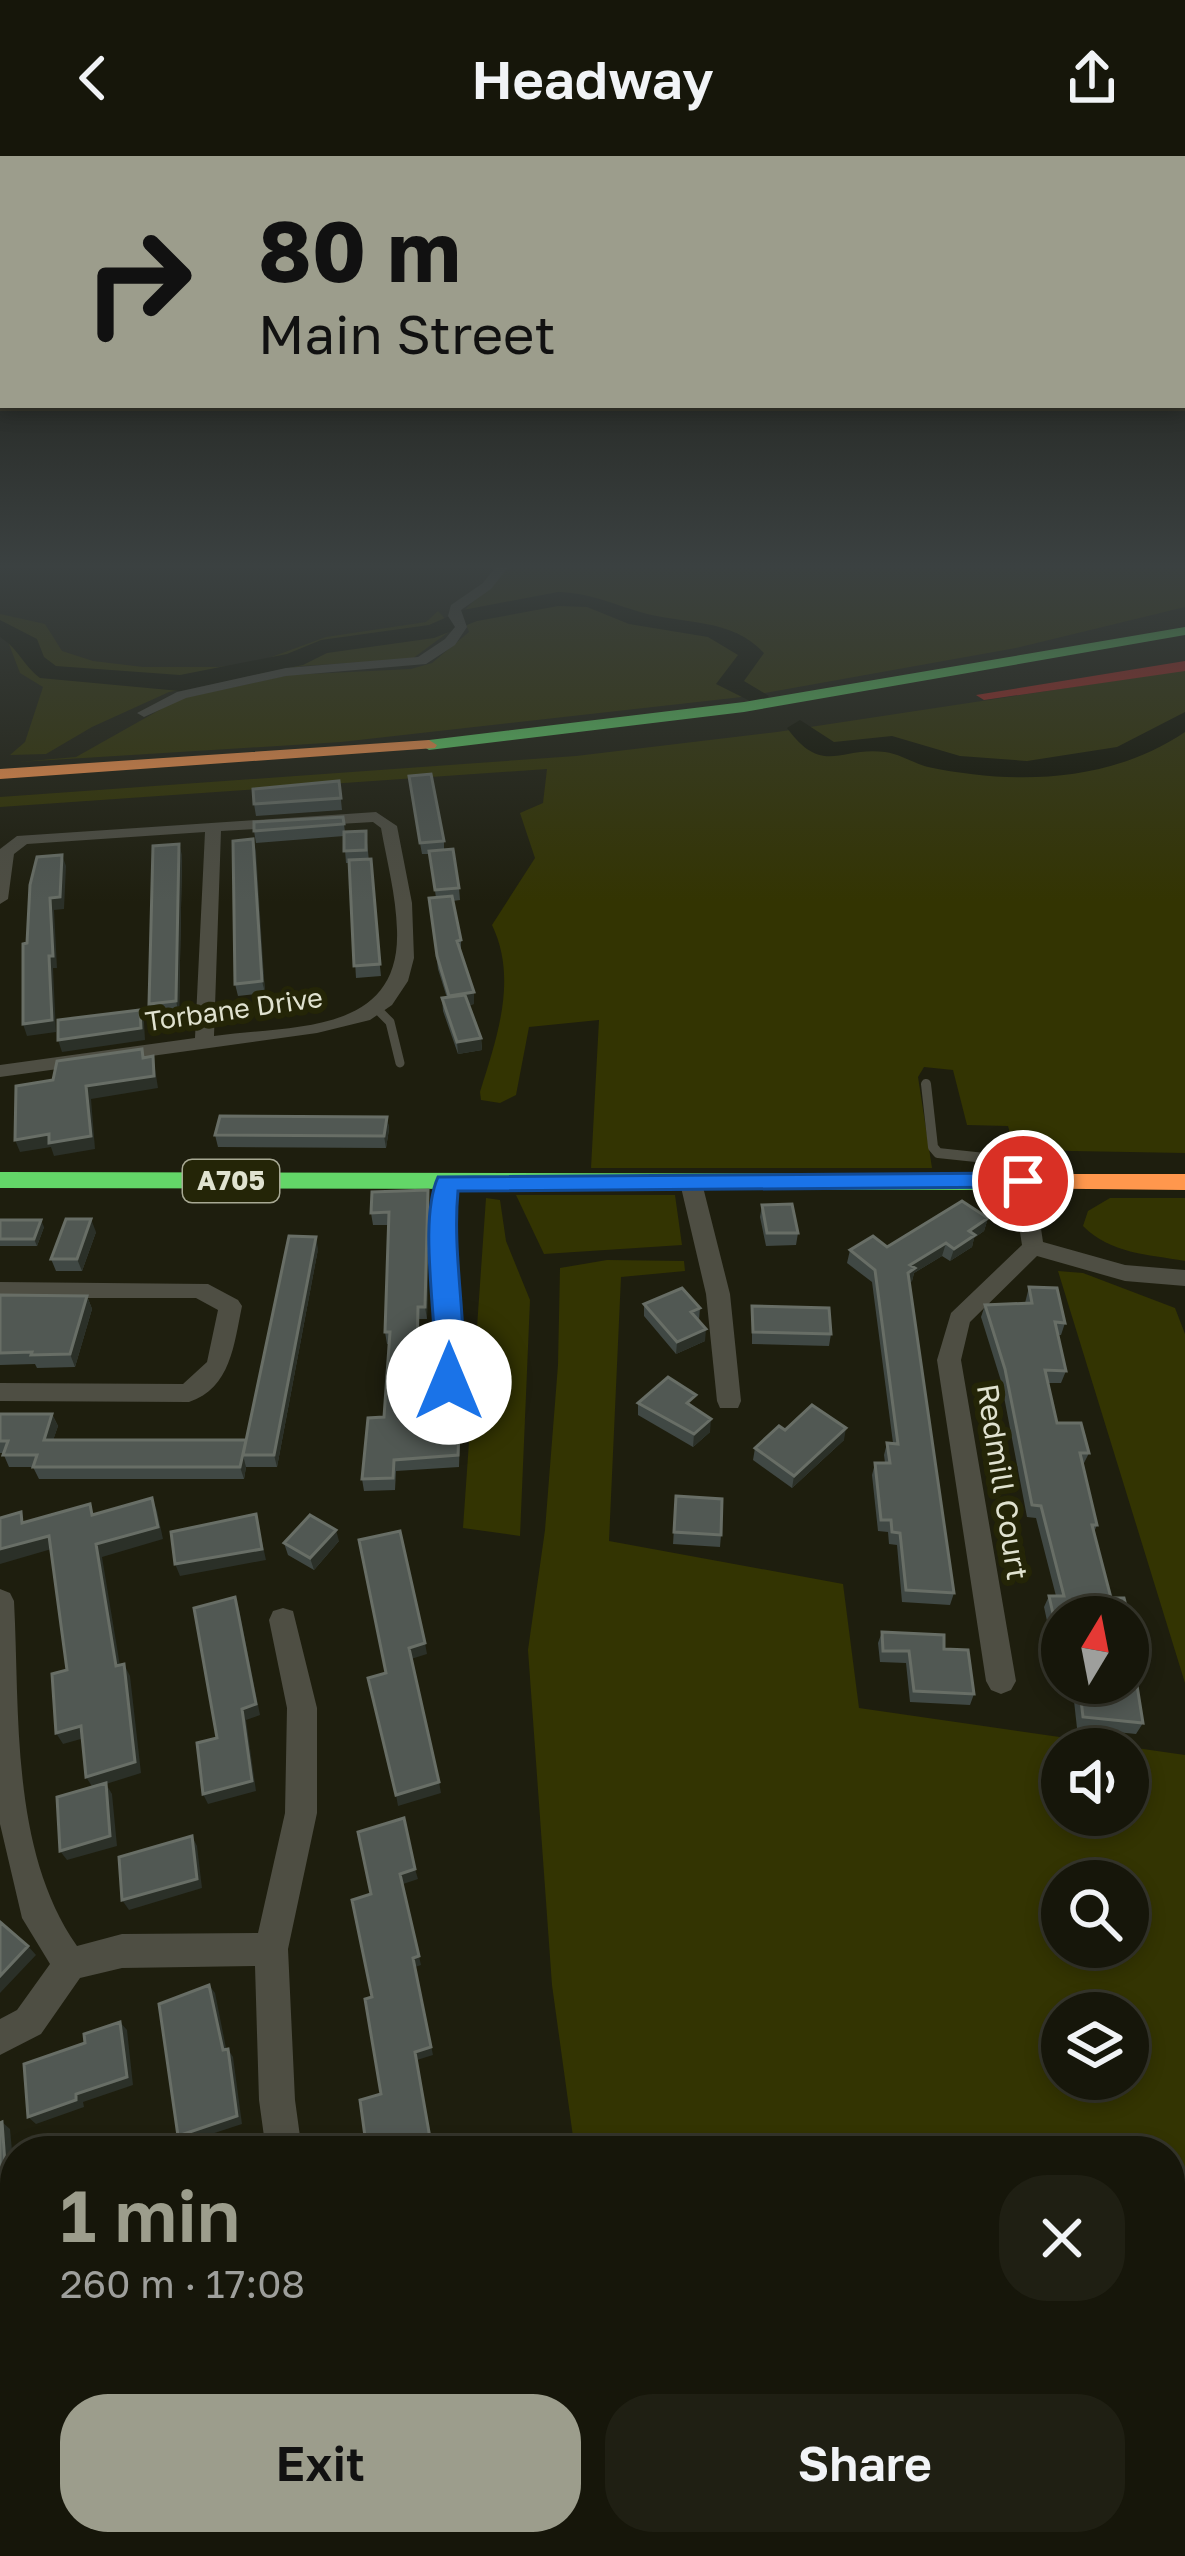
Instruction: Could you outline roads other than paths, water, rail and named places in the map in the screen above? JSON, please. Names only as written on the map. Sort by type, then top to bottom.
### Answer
[{"type":"main road","points":[[672,716],[879,678]]},
{"type":"main road","points":[[0,774],[299,755],[672,716],[925,678]]},
{"type":"main road","points":[[194,776],[572,743],[748,722],[1001,678]]},
{"type":"main road","points":[[0,786],[571,751],[1104,678]]},
{"type":"main road","name":"A705","points":[[0,1180],[1185,1182]]},
{"type":"street","points":[[144,713],[182,695],[259,678]]},
{"type":"street","points":[[0,899],[6,852],[23,839],[376,817],[389,826],[407,953],[404,975],[375,1007]]},
{"type":"street","points":[[204,1042],[213,826]]},
{"type":"street","name":"Torbane Drive","points":[[0,1072],[317,1027],[364,1016],[375,1007]]},
{"type":"street","points":[[1023,1181],[1033,1247],[1126,1273],[1185,1278]]},
{"type":"street","points":[[447,1419],[452,1344],[443,1280],[454,1183]]},
{"type":"street","points":[[691,1184],[718,1294],[729,1401]]},
{"type":"street","name":"Redmill Court","points":[[1001,1681],[949,1360],[959,1319],[1033,1247]]},
{"type":"street","points":[[0,1290],[200,1290],[230,1306],[218,1366],[189,1394],[0,1392]]},
{"type":"street","points":[[0,1601],[10,1800],[38,1918],[70,1964]]},
{"type":"street","points":[[282,2136],[271,1949],[301,1813],[302,1708],[283,1620]]},
{"type":"street","points":[[0,2038],[29,2023],[70,1964],[122,1951],[271,1949]]},
{"type":"lane","points":[[375,1007],[390,1022],[400,1063]]},
{"type":"lane","points":[[926,1084],[933,1147],[938,1153],[1050,1166],[1061,1170],[1067,1181]]},
{"type":"waterway","points":[[114,678],[180,683],[205,678]]},
{"type":"waterway","points":[[733,678],[729,684],[756,696]]},
{"type":"waterway","points":[[800,728],[834,751],[892,744],[927,758],[1027,769],[1061,768],[1126,753],[1185,720]]}]
